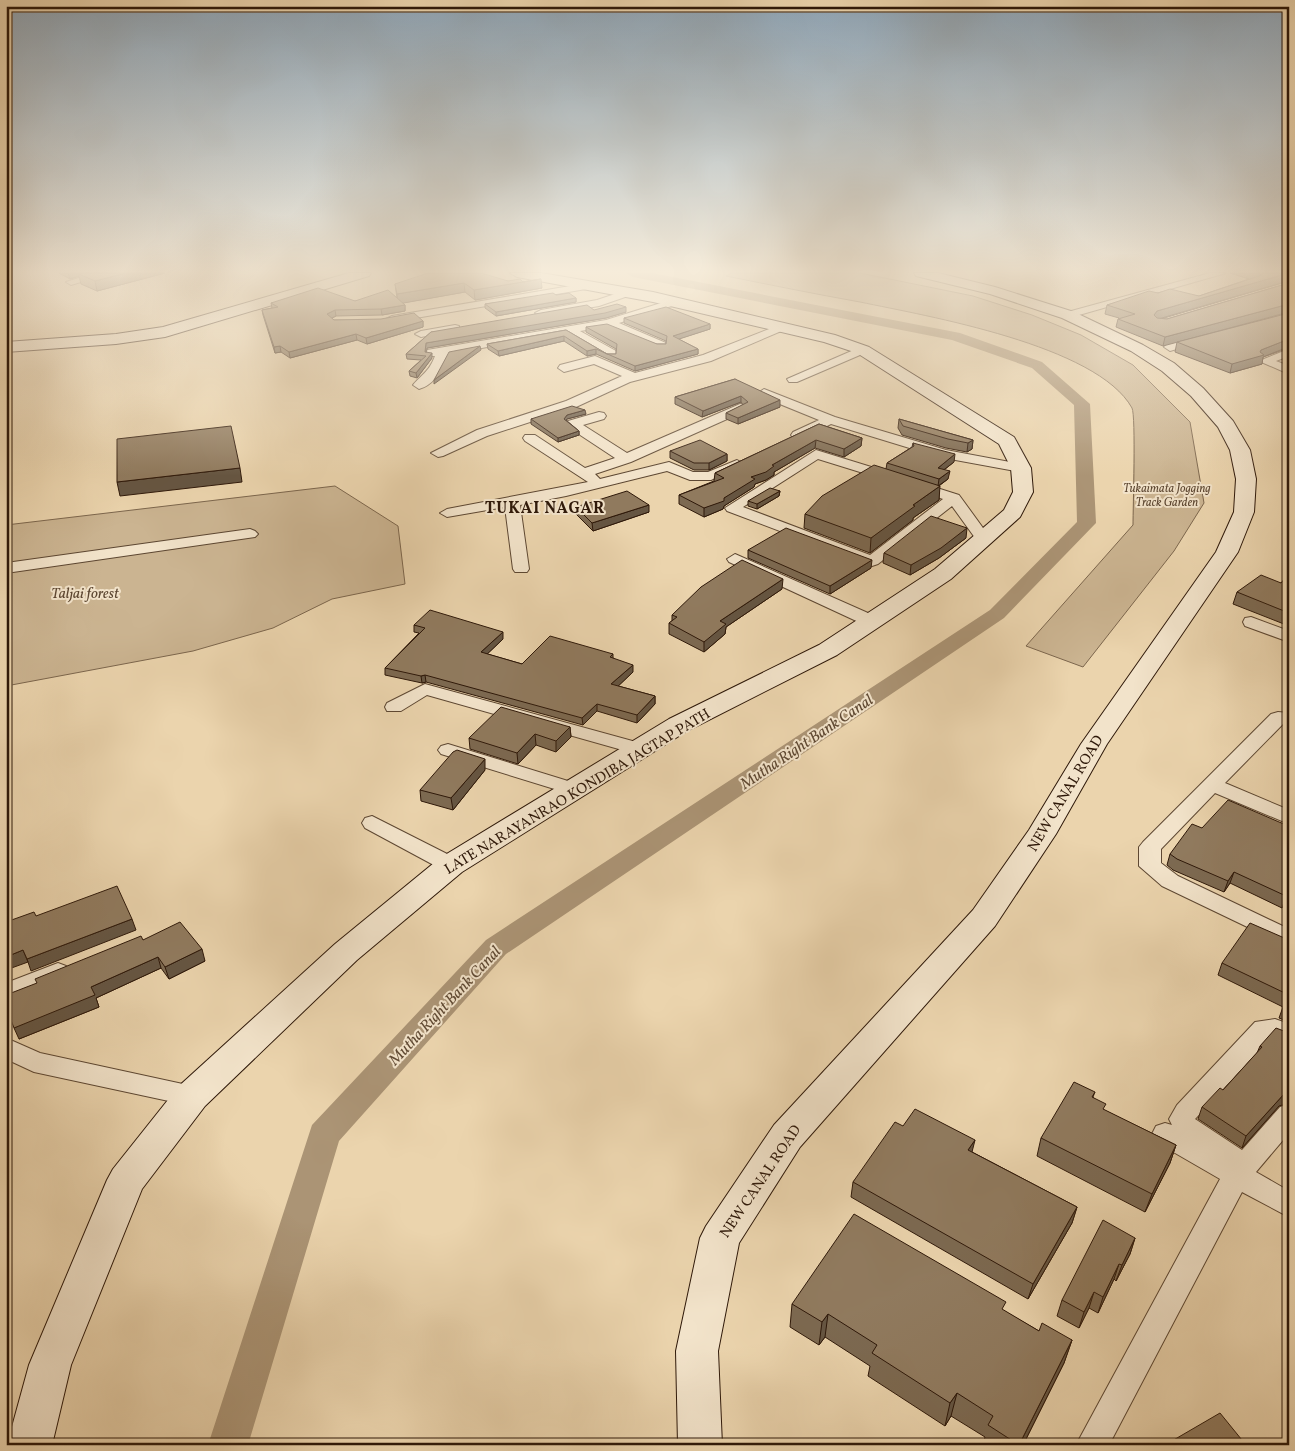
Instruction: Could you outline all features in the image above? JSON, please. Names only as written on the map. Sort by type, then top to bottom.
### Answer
[{"type":"street","points":[[6,347],[92,341]]},
{"type":"street","points":[[419,386],[435,373],[437,352],[505,341]]},
{"type":"street","points":[[589,341],[612,354]]},
{"type":"street","points":[[651,341],[662,345]]},
{"type":"street","points":[[438,453],[482,433],[574,403],[634,377],[707,358],[749,341]]},
{"type":"street","name":"LATE NARAYANRAO KONDIBA JAGTAP PATH","points":[[22,1442],[50,1365],[126,1180],[192,1096],[346,952],[451,865],[685,721],[828,650],[943,574],[1013,513],[1024,492],[1022,468],[1006,441],[977,420],[863,350],[836,341]]},
{"type":"street","name":"NEW CANAL ROAD","points":[[700,1445],[697,1351],[720,1238],[787,1136],[984,918],[1041,834],[1094,744],[1227,552],[1244,512],[1246,479],[1240,450],[1226,425],[1197,392],[1168,367],[1119,341]]},
{"type":"street","points":[[1170,347],[1195,341]]},
{"type":"street","points":[[793,379],[863,350]]},
{"type":"street","points":[[1289,352],[1265,361],[1289,370]]},
{"type":"street","points":[[564,368],[595,360],[634,377]]},
{"type":"street","points":[[764,392],[830,420],[944,454],[1022,468]]},
{"type":"street","points":[[574,403],[599,416],[573,424],[626,459]]},
{"type":"street","points":[[583,473],[626,459],[740,408]]},
{"type":"street","points":[[787,440],[830,420]]},
{"type":"street","points":[[530,438],[598,483]]},
{"type":"street","points":[[954,498],[872,561],[732,508],[816,454],[954,498],[983,539]]},
{"type":"street","points":[[447,513],[566,492],[669,466],[690,476],[711,476],[753,456]]},
{"type":"street","points":[[512,503],[521,569]]},
{"type":"street","points":[[6,568],[250,534]]},
{"type":"street","points":[[735,559],[871,621]]},
{"type":"street","points":[[1250,622],[1289,637]]},
{"type":"street","points":[[394,706],[425,689],[640,748]]},
{"type":"street","points":[[1289,719],[1278,718],[1150,847],[1150,866],[1170,881],[1289,939]]},
{"type":"street","points":[[448,750],[574,789]]},
{"type":"street","points":[[1213,785],[1289,818]]},
{"type":"street","points":[[372,823],[451,865]]},
{"type":"street","points":[[6,993],[76,965]]},
{"type":"street","points":[[1289,1036],[1275,1028],[1264,1029],[1186,1112],[1182,1120],[1186,1128],[1289,1205]]},
{"type":"street","points":[[6,1046],[34,1062],[192,1096]]},
{"type":"street","points":[[1092,1445],[1240,1170],[1289,1114]]},
{"type":"street","points":[[1165,1134],[1240,1170]]},
{"type":"green space","name":"Tukaimata Jogging Track Garden","points":[[1019,341],[1091,341],[1133,365],[1190,422],[1204,503],[1174,551],[1083,667],[1026,646],[1133,525],[1133,415],[1132,408],[1113,386],[1084,367],[1048,350]]},
{"type":"green space","name":"Taljai forest","points":[[335,486],[398,526],[405,584],[332,599],[273,628],[193,651],[6,686],[6,525]]},
{"type":"building","points":[[272,341],[331,341],[289,352],[280,346],[274,347]]},
{"type":"building","points":[[421,341],[440,341],[426,343],[425,352],[432,353],[416,373],[409,371],[426,356],[406,354]]},
{"type":"building","points":[[506,341],[543,341],[498,351],[487,344]]},
{"type":"building","points":[[571,341],[585,341],[606,353],[596,349],[587,351]]},
{"type":"building","points":[[611,341],[649,341],[657,344],[666,344],[666,341],[682,341],[698,349],[635,366],[607,354],[616,354],[617,344]]},
{"type":"building","points":[[1285,341],[1261,350],[1260,352],[1264,355],[1232,364],[1177,342]]},
{"type":"building","points":[[480,346],[469,354],[434,380],[449,352]]},
{"type":"building","points":[[735,379],[780,400],[738,418],[726,413],[748,402],[741,396],[703,411],[675,397]]},
{"type":"building","points":[[572,406],[585,410],[567,415],[564,419],[579,431],[558,438],[531,419]]},
{"type":"building","points":[[899,419],[973,440],[968,443],[948,439],[903,426]]},
{"type":"building","points":[[819,424],[862,438],[844,449],[816,440],[772,465],[774,466],[766,472],[751,477],[755,479],[724,498],[724,501],[704,508],[679,495],[724,478],[715,473]]},
{"type":"building","points":[[231,426],[240,468],[117,482],[117,439]]},
{"type":"building","points":[[700,440],[727,454],[709,463],[694,463],[670,451]]},
{"type":"building","points":[[913,443],[955,454],[938,468],[950,471],[939,479],[887,463],[914,446]]},
{"type":"building","points":[[874,465],[940,486],[871,538],[805,514],[822,496]]},
{"type":"building","points":[[770,488],[780,491],[757,504],[748,501]]},
{"type":"building","points":[[627,491],[649,505],[592,523],[576,507]]},
{"type":"building","points":[[931,516],[967,528],[941,548],[911,565],[884,553]]},
{"type":"building","points":[[786,528],[872,560],[830,586],[748,550]]},
{"type":"building","points":[[742,560],[783,579],[720,621],[726,624],[704,642],[669,623],[677,617],[672,615],[701,587]]},
{"type":"building","points":[[1289,574],[1289,613],[1237,592],[1261,575],[1281,583]]},
{"type":"building","points":[[430,610],[503,632],[481,652],[522,664],[550,636],[613,654],[610,657],[633,665],[611,684],[655,696],[637,715],[597,704],[582,718],[425,675],[421,676],[385,668],[425,628],[414,625]]},
{"type":"building","points":[[501,707],[570,727],[556,741],[535,734],[517,753],[469,738]]},
{"type":"building","points":[[457,750],[485,759],[451,798],[420,790],[453,752]]},
{"type":"building","points":[[1228,800],[1286,825],[1289,822],[1289,894],[1286,896],[1234,872],[1228,881],[1177,859],[1170,854],[1192,824],[1202,828]]},
{"type":"building","points":[[117,886],[132,919],[27,959],[23,950],[6,957],[6,922],[34,912],[36,916]]},
{"type":"building","points":[[180,922],[202,949],[165,967],[158,957],[91,987],[95,995],[14,1028],[6,1007],[6,995],[37,983],[35,979],[141,936],[143,940]]},
{"type":"building","points":[[1250,923],[1289,940],[1289,995],[1222,963]]},
{"type":"building","points":[[1289,1001],[1289,1009],[1283,1007]]},
{"type":"building","points":[[1276,1028],[1289,1033],[1289,1092],[1284,1094],[1246,1136],[1202,1107],[1220,1088],[1223,1090],[1262,1047],[1260,1046]]},
{"type":"building","points":[[1074,1082],[1095,1092],[1092,1097],[1106,1104],[1103,1109],[1176,1145],[1152,1194],[1041,1138]]},
{"type":"building","points":[[915,1109],[975,1140],[968,1150],[1077,1207],[1033,1284],[853,1182],[895,1122],[903,1126]]},
{"type":"building","points":[[854,1214],[1006,1302],[1002,1309],[1039,1331],[1042,1323],[1072,1340],[1019,1445],[988,1425],[993,1416],[957,1393],[950,1403],[872,1353],[877,1345],[828,1314],[822,1322],[792,1304]]},
{"type":"building","points":[[1103,1220],[1135,1238],[1122,1265],[1119,1264],[1103,1297],[1094,1292],[1084,1312],[1062,1300]]},
{"type":"building","points":[[1220,1413],[1246,1445],[1165,1445]]},
{"type":"waterway","name":"Mutha Right Bank Canal","points":[[228,1445],[324,1135],[496,947],[997,614],[1087,523],[1082,404],[1037,365],[968,341]]},
{"type":"district","name":"TUKAI NAGAR","points":[[545,507]]}]
